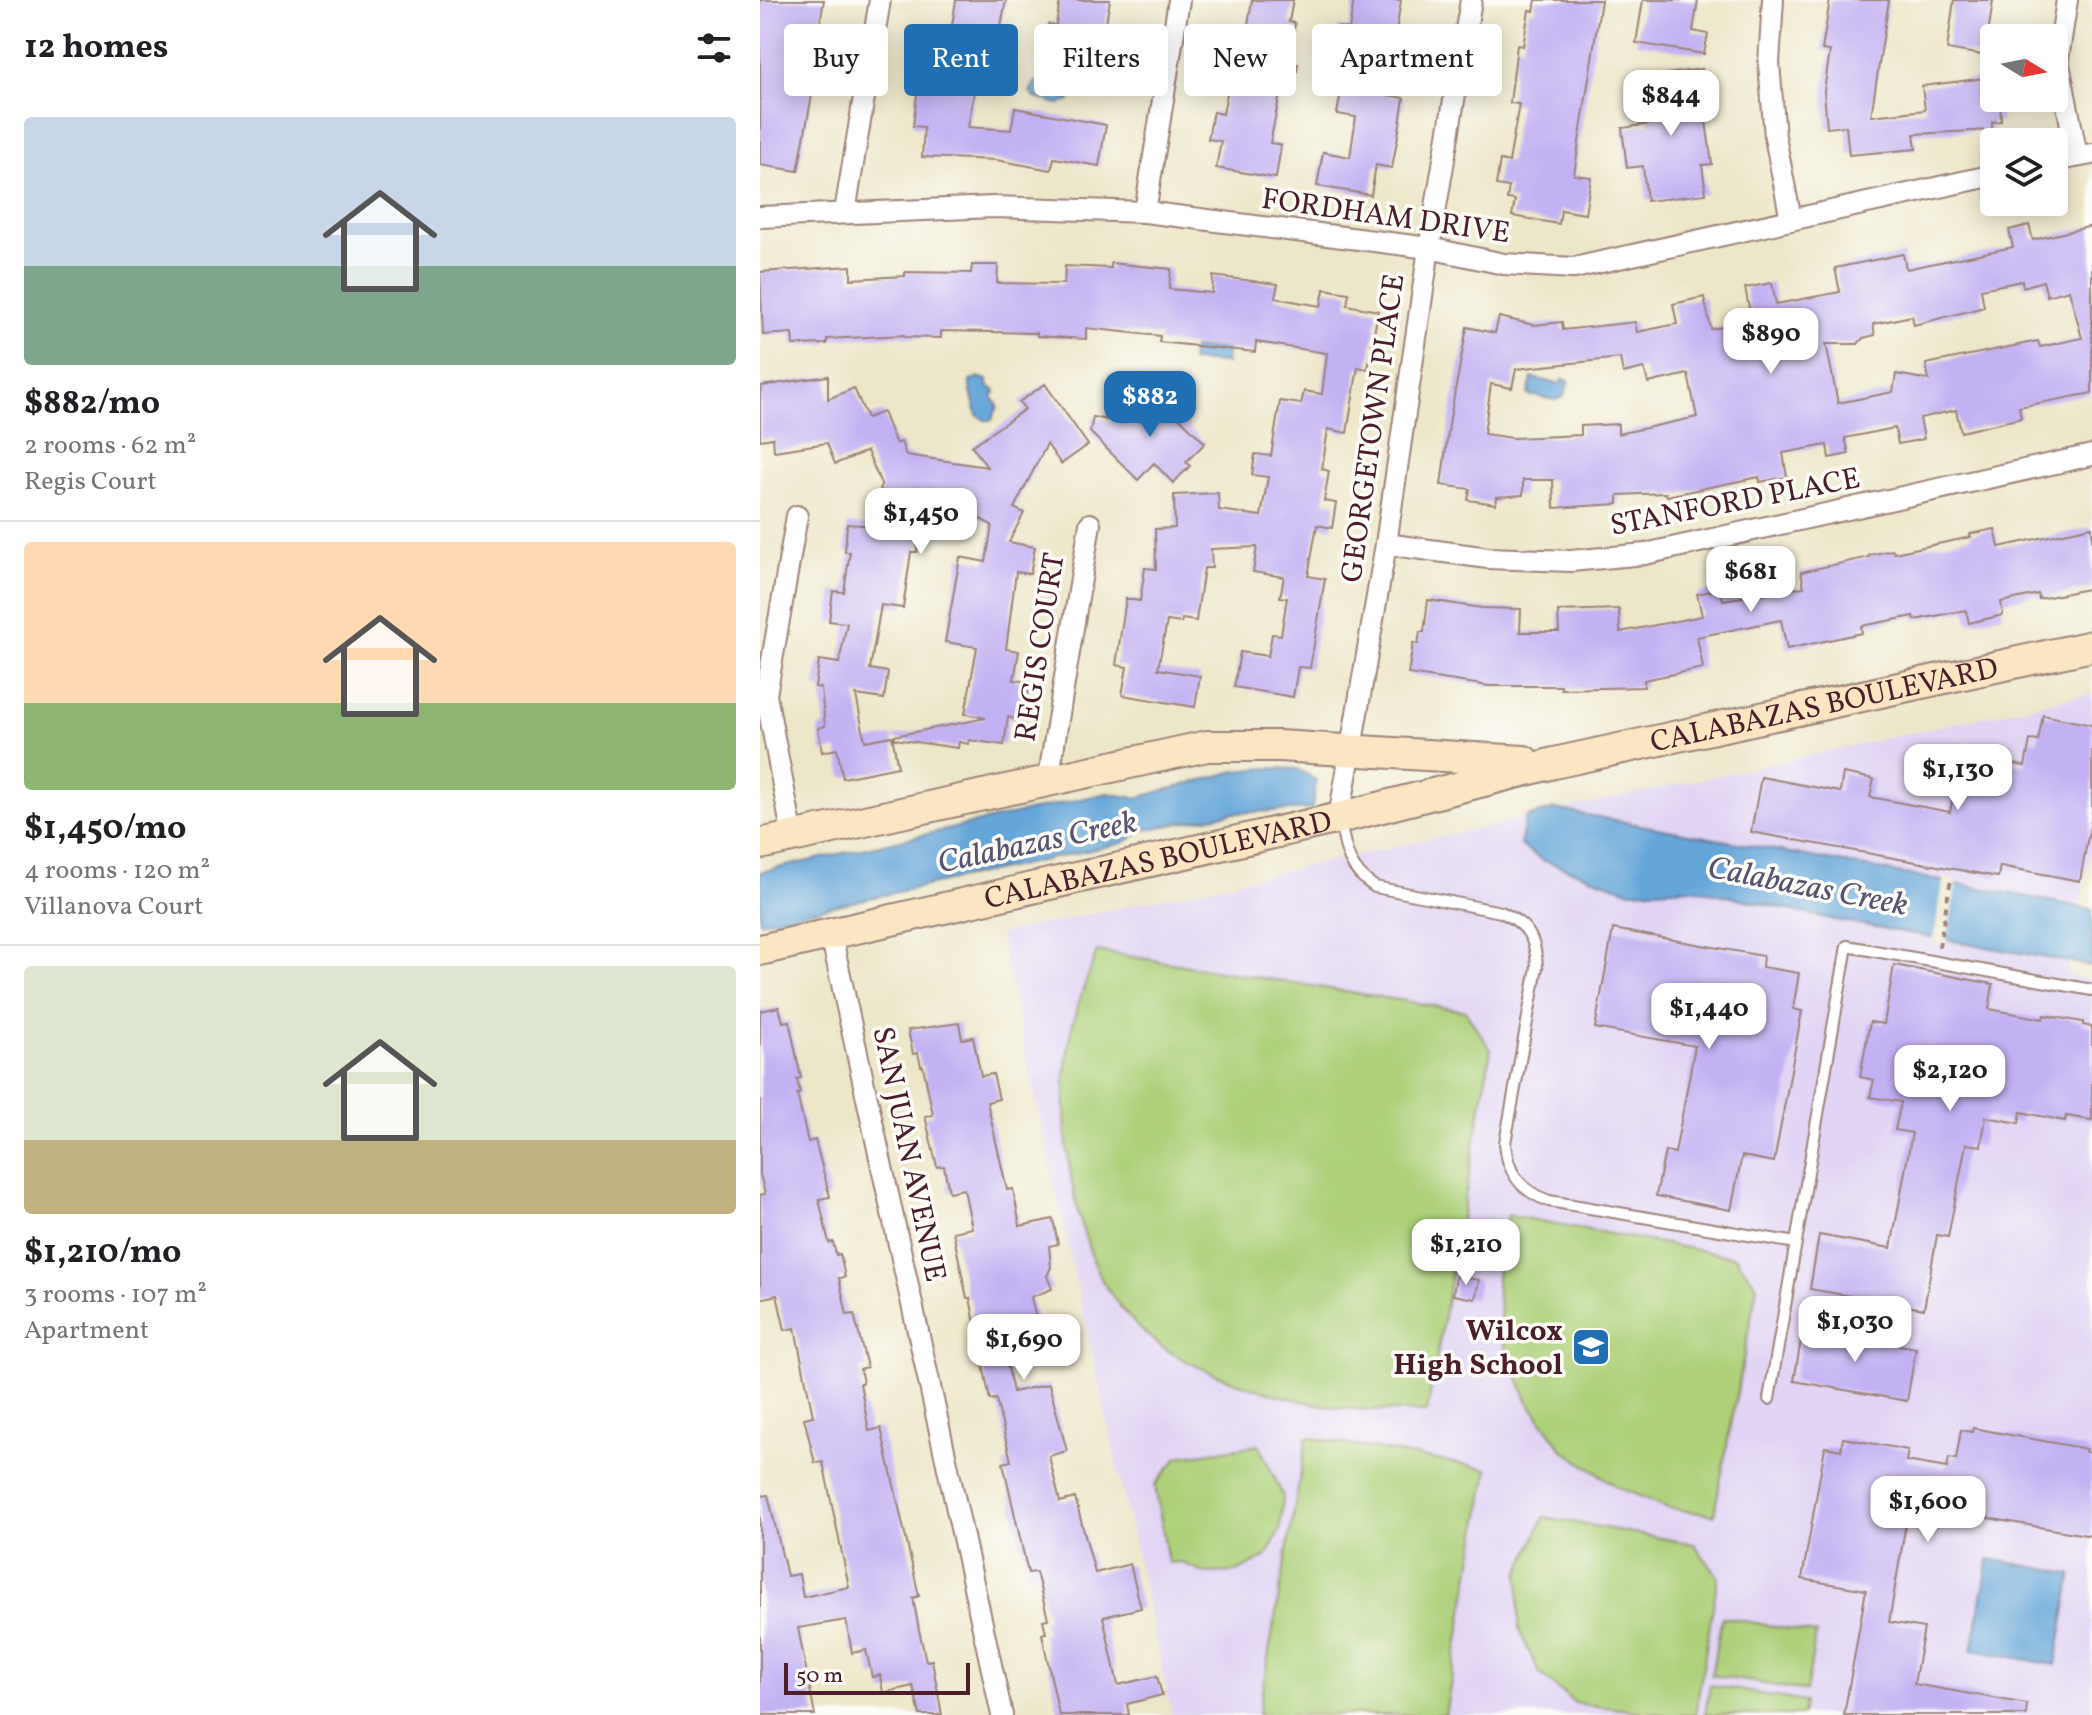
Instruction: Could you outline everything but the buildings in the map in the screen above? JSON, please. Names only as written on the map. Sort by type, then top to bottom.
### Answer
[{"type":"street","points":[[845,212],[880,0]]},
{"type":"street","points":[[1145,212],[1179,0]]},
{"type":"street","name":"GEORGETOWN PLACE","points":[[1339,818],[1386,544],[1429,248],[1471,0]]},
{"type":"street","points":[[1773,0],[1769,63],[1775,137],[1791,220]]},
{"type":"street","points":[[2067,0],[2058,59],[2084,155]]},
{"type":"street","name":"FORDHAM DRIVE","points":[[760,217],[993,207],[1145,212],[1429,248],[1504,264],[1574,268],[1980,178]]},
{"type":"street","name":"STANFORD PLACE","points":[[1386,544],[1488,558],[1571,561],[1645,554],[2092,455]]},
{"type":"street","points":[[793,838],[766,695],[797,516]]},
{"type":"street","name":"REGIS COURT","points":[[1048,781],[1090,524]]},
{"type":"street","name":"CALABAZAS BOULEVARD","points":[[760,950],[1339,818],[1554,763],[2092,646]]},
{"type":"street","name":"CALABAZAS BOULEVARD","points":[[760,844],[1207,746],[1279,746],[1554,763]]},
{"type":"street","name":"SAN JUAN AVENUE","points":[[831,934],[1002,1715]]},
{"type":"lane","points":[[1339,818],[1351,865],[1362,879],[1375,887],[1501,912],[1516,919],[1531,933],[1536,947],[1537,967],[1505,1143],[1506,1161],[1523,1188],[1549,1201],[1796,1243]]},
{"type":"lane","points":[[1769,1399],[1847,946],[2092,990]]},
{"type":"path","points":[[1939,947],[1951,879]]},
{"type":"shaded area","name":"Wilcox High School","points":[[2092,693],[2092,842],[2067,975],[2092,980],[2092,1715],[1172,1715],[999,934]]},
{"type":"green space","points":[[1097,951],[1465,1011],[1491,1050],[1427,1412],[1336,1407],[1288,1398],[1235,1382],[1163,1347],[1140,1328],[1113,1298],[1100,1276],[1079,1216],[1067,1147],[1065,1112],[1069,1045],[1077,1007]]},
{"type":"green space","points":[[1508,1215],[1735,1257],[1757,1286],[1714,1515],[1668,1508],[1618,1487],[1563,1450],[1527,1400],[1504,1343],[1496,1283]]},
{"type":"green space","points":[[1307,1437],[1488,1469],[1445,1715],[1258,1715]]},
{"type":"green space","points":[[1259,1445],[1283,1496],[1280,1530],[1266,1557],[1237,1572],[1204,1573],[1180,1562],[1168,1563],[1155,1485],[1178,1457]]},
{"type":"green space","points":[[1544,1517],[1694,1544],[1718,1576],[1695,1715],[1668,1715],[1575,1703],[1539,1673],[1519,1629],[1519,1574]]},
{"type":"green space","points":[[1722,1617],[1816,1634],[1806,1691],[1711,1675]]},
{"type":"green space","points":[[1710,1685],[1805,1702],[1802,1715],[1705,1715]]},
{"type":"water","points":[[1034,85],[1034,96],[1070,96],[1070,101],[1059,104],[1035,98],[1030,92]]},
{"type":"water","points":[[1221,344],[1227,348],[1226,363],[1191,361],[1193,348],[1219,349]]},
{"type":"water","points":[[978,377],[987,380],[989,387],[996,391],[992,396],[998,406],[992,420],[977,415],[970,381]]},
{"type":"water","points":[[1532,378],[1560,384],[1563,379],[1569,381],[1564,396],[1556,400],[1528,395]]},
{"type":"water","name":"Calabazas Creek","points":[[1297,769],[1316,780],[1312,809],[1232,813],[1144,830],[1123,843],[760,922],[760,872],[1107,793],[1136,798],[1236,771]]},
{"type":"water","name":"Calabazas Creek","points":[[1555,809],[2092,909],[2092,966],[1835,920],[1692,888],[1631,891],[1542,860],[1520,845],[1526,817]]},
{"type":"water","points":[[1989,1559],[2072,1574],[2056,1665],[1972,1650]]},
{"type":"pier","points":[[1944,878],[1957,881],[1946,945],[1933,942]]},
{"type":"place","name":"Wilcox High School","points":[[1591,1347]]}]
